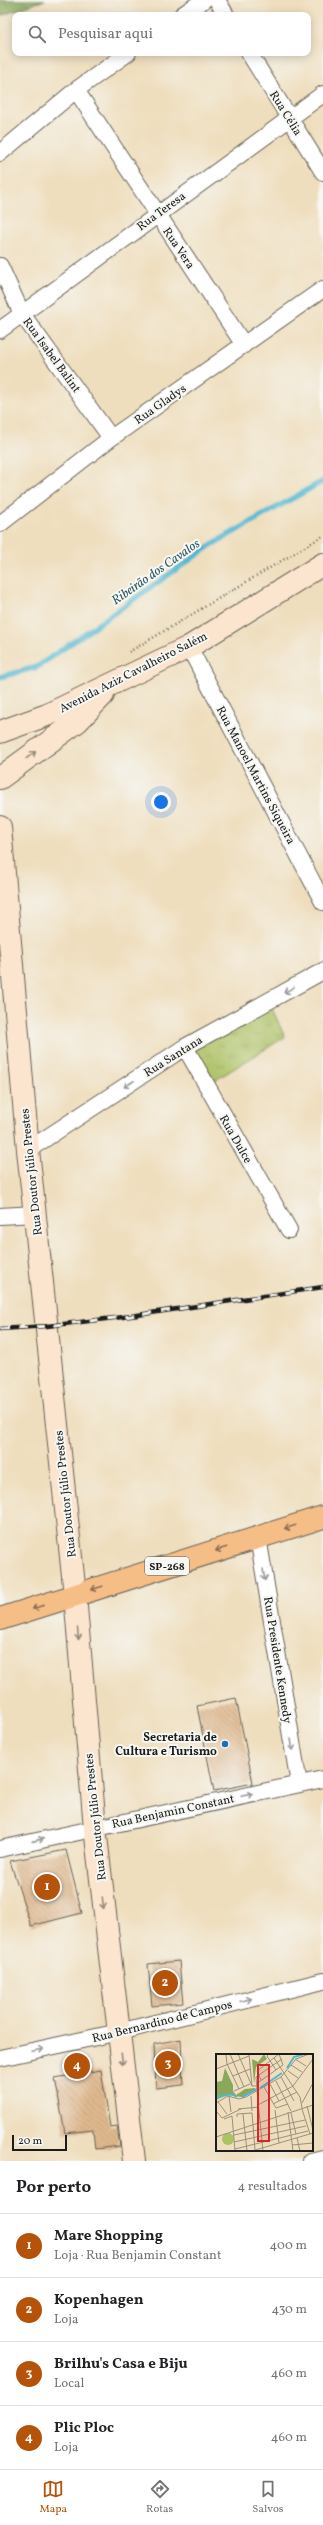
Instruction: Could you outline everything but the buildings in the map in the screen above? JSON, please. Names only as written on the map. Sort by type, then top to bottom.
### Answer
[{"type":"main road","name":"Avenida Aziz Cavalheiro Salém","points":[[0,732],[47,715],[189,648],[323,564]]},
{"type":"main road","points":[[0,778],[78,720],[111,686]]},
{"type":"main road","name":"Rua Doutor Júlio Prestes","points":[[0,827],[1,855],[28,1150],[75,1595],[95,1828],[134,2161]]},
{"type":"main road","name":"SP-268","points":[[0,1619],[323,1517]]},
{"type":"street","points":[[186,12],[204,0]]},
{"type":"street","points":[[217,0],[224,12]]},
{"type":"street","points":[[0,153],[76,90],[124,56]]},
{"type":"street","name":"Rua Célia","points":[[251,56],[323,172]]},
{"type":"street","name":"Rua Vera","points":[[76,90],[244,345]]},
{"type":"street","name":"Rua Teresa","points":[[0,330],[288,118],[323,94]]},
{"type":"street","name":"Rua Isabel Balint","points":[[0,266],[22,314],[111,438]]},
{"type":"street","name":"Rua Gladys","points":[[0,524],[111,438],[323,289]]},
{"type":"street","name":"Rua Manoel Martins Siqueira","points":[[189,648],[323,902]]},
{"type":"street","name":"Rua Santana","points":[[28,1150],[185,1047],[323,971]]},
{"type":"street","name":"Rua Dulce","points":[[185,1047],[289,1230]]},
{"type":"street","points":[[0,1216],[35,1214]]},
{"type":"street","name":"Rua Presidente Kennedy","points":[[258,1537],[299,1784]]},
{"type":"street","name":"Rua Benjamin Constant","points":[[0,1849],[323,1779]]},
{"type":"street","name":"Rua Bernardino de Campos","points":[[0,2058],[119,2032],[323,1981]]},
{"type":"street","points":[[310,2161],[323,2158]]},
{"type":"path","points":[[124,654],[323,536]]},
{"type":"green space","points":[[0,0],[45,0],[0,16]]},
{"type":"green space","points":[[270,1004],[285,1037],[214,1081],[193,1047]]},
{"type":"waterway","name":"Ribeirão dos Cavalos","points":[[0,677],[37,667],[211,545],[323,481]]},
{"type":"railway","points":[[0,1329],[47,1326],[131,1316],[323,1287]]},
{"type":"place","name":"Secretaria de Cultura e Turismo","points":[[225,1744]]},
{"type":"place","name":"Mare Shopping","points":[[47,1887]]},
{"type":"place","name":"Kopenhagen","points":[[165,1983]]},
{"type":"place","name":"Brilhu's Casa e Biju","points":[[168,2064]]},
{"type":"place","name":"Plic Ploc","points":[[77,2066]]}]
